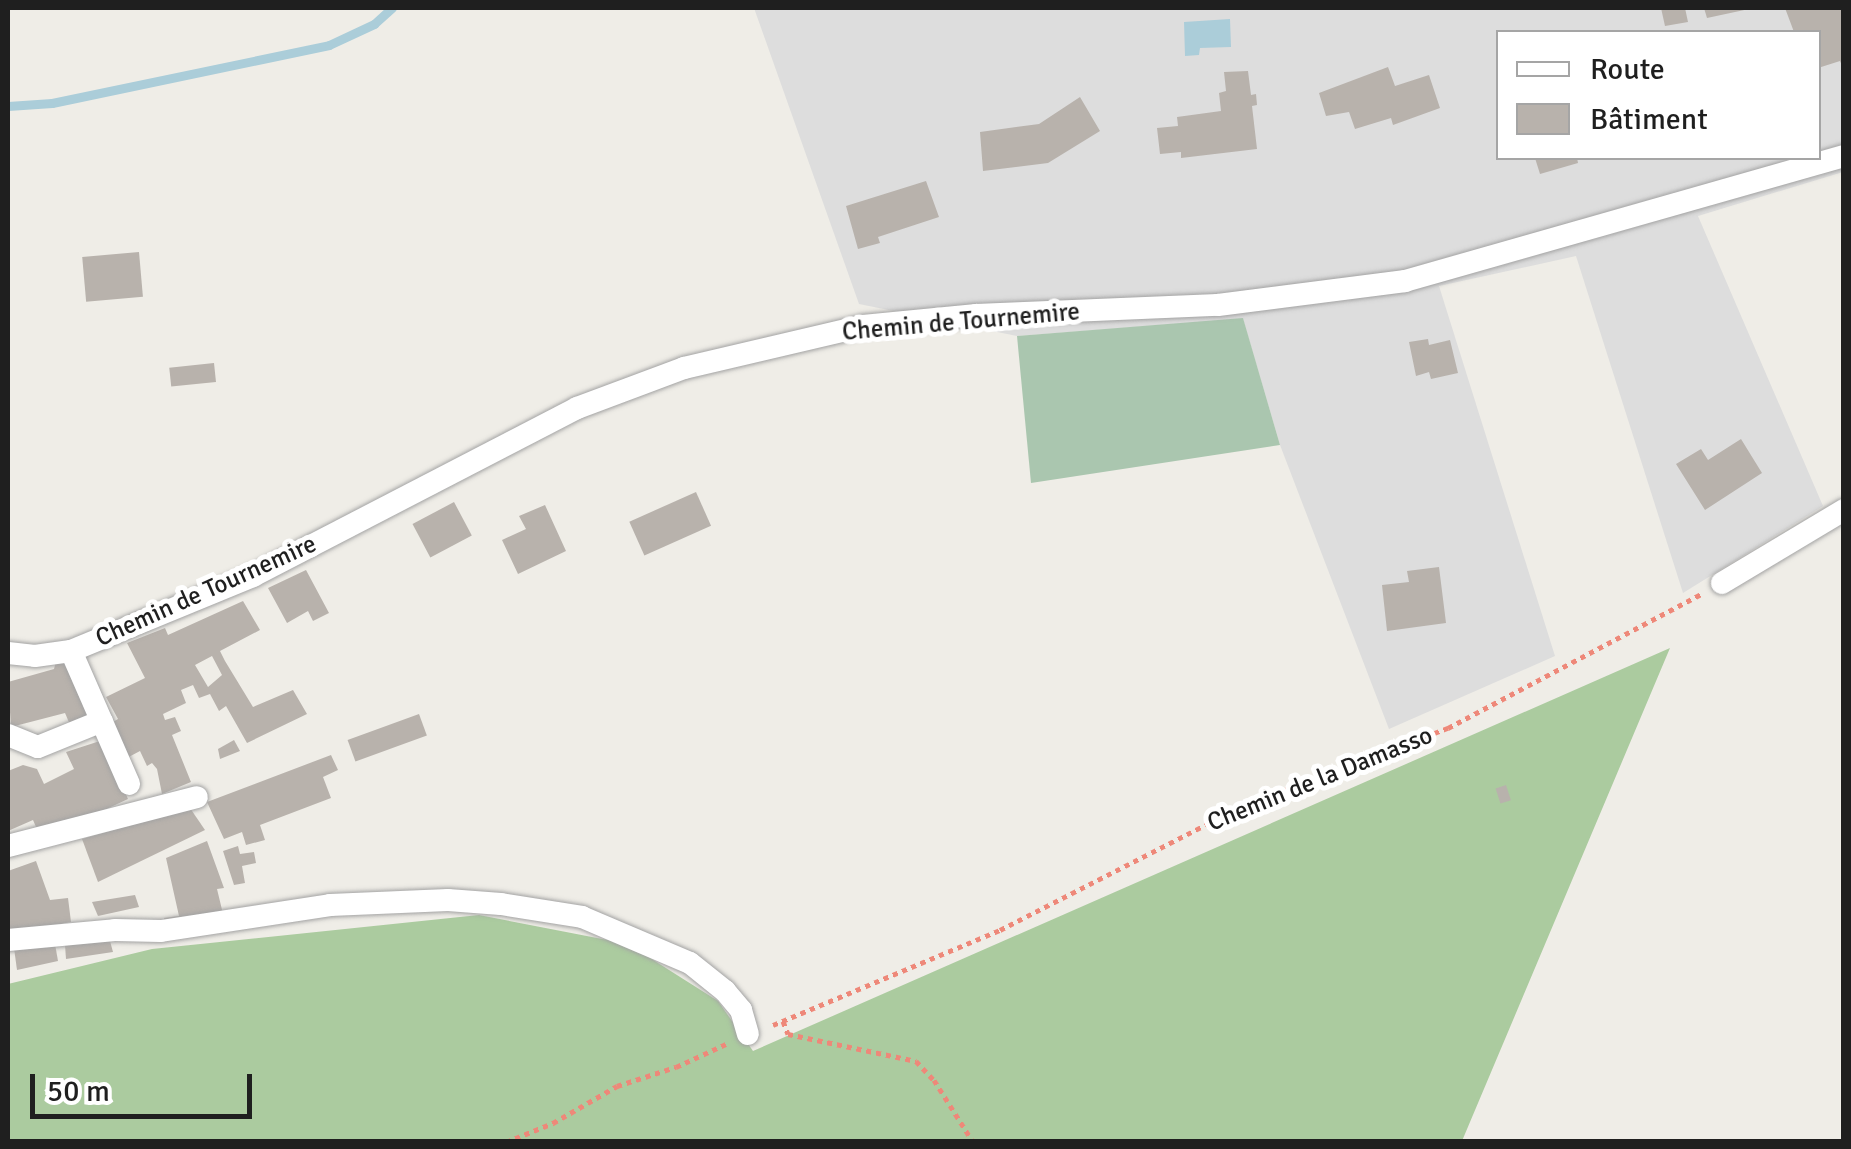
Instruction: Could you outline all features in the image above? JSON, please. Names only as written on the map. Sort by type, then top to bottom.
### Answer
[{"type":"street","name":"Chemin de Tournemire","points":[[8,654],[35,656],[71,650],[253,576],[577,408],[684,368],[863,326],[976,315],[1218,305],[1405,281],[1844,156]]},
{"type":"street","points":[[1722,583],[1844,510]]},
{"type":"street","points":[[71,650],[129,784]]},
{"type":"street","points":[[8,736],[38,747],[102,722]]},
{"type":"street","points":[[8,846],[197,797]]},
{"type":"street","points":[[8,940],[115,930],[161,931],[330,905],[448,900],[582,917],[690,963],[726,991],[740,1010],[748,1034]]},
{"type":"path","name":"Chemin de la Damasso","points":[[506,1142],[553,1123],[616,1086],[676,1067],[1000,930],[1238,808],[1448,728],[1722,583]]},
{"type":"path","points":[[783,1022],[788,1034],[916,1061],[934,1080],[973,1142]]},
{"type":"shaded area","points":[[754,8],[1843,8],[1843,172],[1698,216],[1823,506],[1683,593],[1576,256],[1439,286],[1555,656],[1389,729],[1280,445],[1243,319],[1017,336],[859,304]]},
{"type":"green space","points":[[1243,318],[1280,445],[1031,483],[1017,336]]},
{"type":"green space","points":[[1670,648],[1462,1141],[8,1141],[8,984],[152,949],[479,915],[628,944],[718,1001],[753,1051]]},
{"type":"water","points":[[1230,19],[1231,47],[1200,48],[1199,55],[1185,56],[1184,22]]},
{"type":"building","points":[[1661,8],[1685,8],[1688,22],[1665,26]]},
{"type":"building","points":[[1704,8],[1749,8],[1749,9],[1707,18]]},
{"type":"building","points":[[1785,8],[1841,8],[1844,70],[1840,61],[1821,67],[1821,30],[1793,30]]},
{"type":"building","points":[[1388,67],[1395,86],[1429,75],[1440,108],[1393,125],[1391,118],[1355,129],[1349,112],[1326,116],[1319,93]]},
{"type":"building","points":[[1248,71],[1251,95],[1256,94],[1257,105],[1252,106],[1257,149],[1181,158],[1181,152],[1160,154],[1157,128],[1178,126],[1177,117],[1221,111],[1219,93],[1226,91],[1224,72]]},
{"type":"building","points":[[1080,97],[1100,131],[1048,163],[983,171],[980,132],[1039,124]]},
{"type":"building","points":[[1536,160],[1577,160],[1578,163],[1540,174]]},
{"type":"building","points":[[926,181],[939,217],[878,237],[880,243],[858,249],[846,206]]},
{"type":"building","points":[[139,252],[143,297],[86,302],[82,257]]},
{"type":"building","points":[[1428,339],[1429,345],[1450,340],[1458,373],[1431,379],[1429,372],[1416,376],[1409,342]]},
{"type":"building","points":[[214,363],[216,382],[171,387],[169,368]]},
{"type":"building","points":[[1741,439],[1762,473],[1705,510],[1676,464],[1701,449],[1708,460]]},
{"type":"building","points":[[696,492],[711,526],[644,555],[629,522]]},
{"type":"building","points":[[454,502],[472,536],[430,558],[413,524]]},
{"type":"building","points":[[545,505],[566,551],[518,574],[502,540],[526,529],[519,516]]},
{"type":"building","points":[[1439,567],[1446,623],[1387,631],[1382,585],[1409,582],[1407,571]]},
{"type":"building","points":[[306,570],[329,613],[313,621],[308,611],[287,623],[268,588]]},
{"type":"building","points":[[243,601],[260,630],[220,651],[225,661],[253,707],[293,690],[307,714],[247,743],[226,706],[219,711],[210,694],[199,698],[193,685],[181,690],[186,703],[163,714],[165,720],[175,717],[181,731],[172,735],[191,782],[162,794],[157,769],[152,763],[147,766],[140,751],[123,760],[106,726],[118,719],[106,697],[145,678],[127,643],[165,628],[168,635]],"holes":[[[212,656],[222,675],[208,687],[195,665]]]},
{"type":"building","points":[[56,661],[71,665],[93,717],[71,727],[65,713],[11,727],[8,682],[54,669]]},
{"type":"building","points":[[419,714],[427,736],[355,762],[348,740]]},
{"type":"building","points":[[103,740],[128,799],[57,832],[39,834],[33,820],[8,831],[8,771],[23,765],[37,769],[44,784],[74,769],[66,752]]},
{"type":"building","points":[[234,740],[240,751],[220,759],[218,749]]},
{"type":"building","points":[[331,755],[338,770],[323,777],[331,798],[260,825],[265,840],[246,845],[242,832],[224,839],[207,802]]},
{"type":"building","points":[[1506,785],[1511,800],[1500,804],[1496,788]]},
{"type":"building","points":[[190,808],[205,830],[98,882],[82,839]]},
{"type":"building","points":[[207,841],[224,888],[217,889],[224,918],[165,925],[164,918],[179,916],[166,858]]},
{"type":"building","points":[[238,846],[240,854],[254,852],[256,863],[242,866],[245,883],[234,885],[223,851]]},
{"type":"building","points":[[36,861],[50,900],[68,898],[71,922],[8,934],[8,871]]},
{"type":"building","points":[[135,895],[139,907],[98,916],[92,902]]},
{"type":"building","points":[[110,941],[113,952],[66,959],[65,945]]},
{"type":"building","points":[[55,944],[58,961],[17,970],[14,948]]},
{"type":"waterway","points":[[8,106],[52,103],[329,45],[374,24],[392,8]]}]
